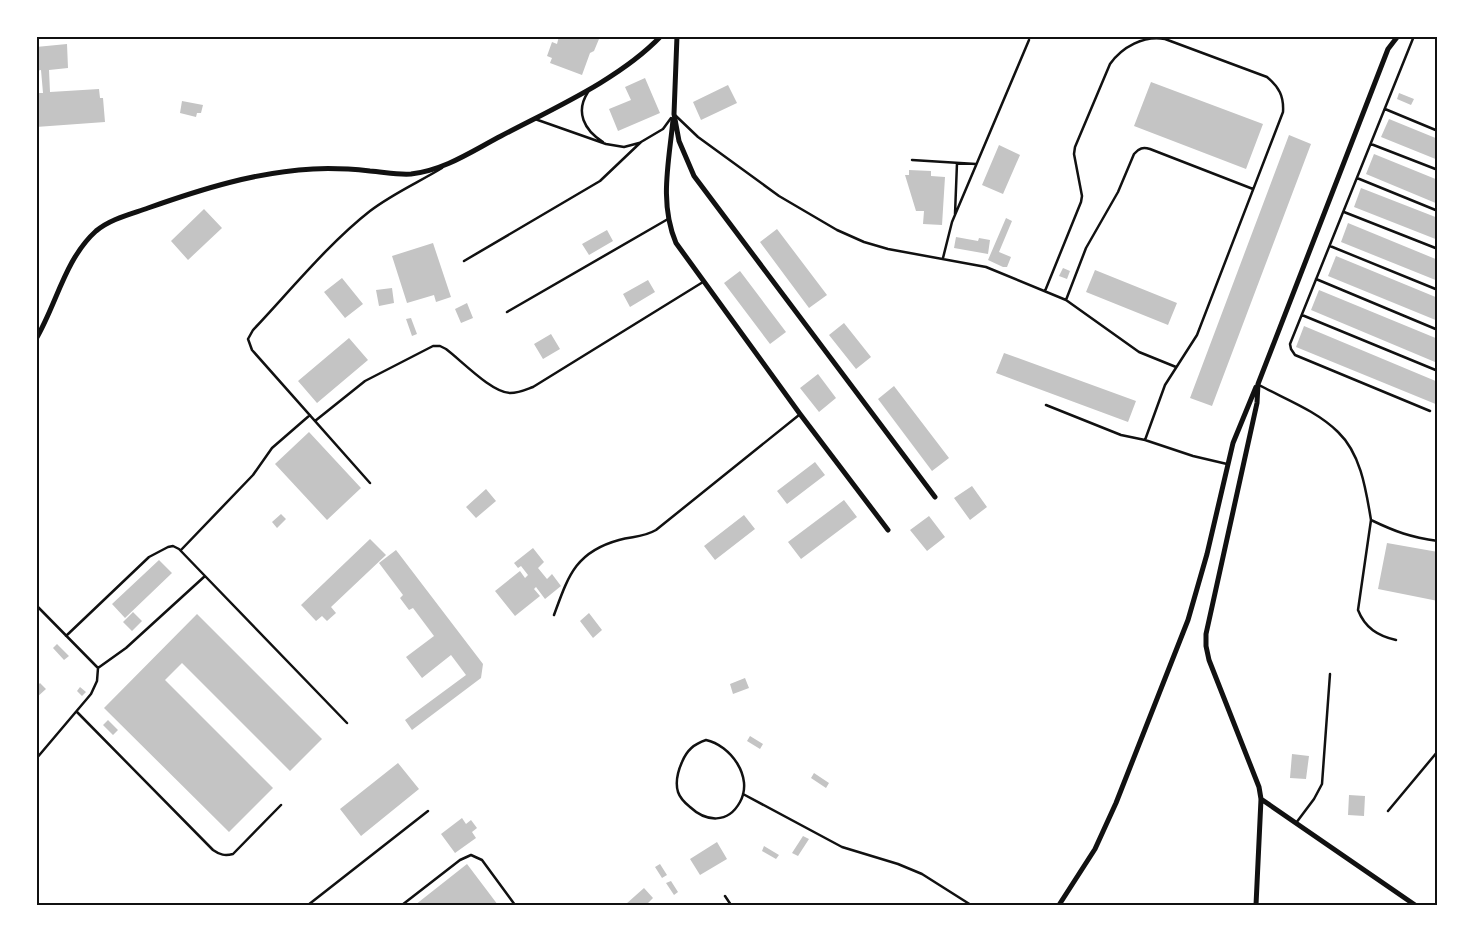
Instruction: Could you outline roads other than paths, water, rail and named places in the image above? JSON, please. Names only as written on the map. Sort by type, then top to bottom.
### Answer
[{"type":"street","points":[[36,339],[47,320],[70,262],[82,244],[98,229],[112,221],[202,189],[263,174],[326,169],[410,174],[449,164],[595,85],[642,54],[661,36]]},
{"type":"street","points":[[677,36],[674,114],[666,183],[668,219],[676,243],[800,414],[888,530]]},
{"type":"street","points":[[1059,905],[1095,849],[1112,812],[1184,629],[1199,583],[1238,430],[1258,384],[1388,49],[1398,36]]},
{"type":"street","points":[[674,114],[679,142],[694,176],[935,497]]},
{"type":"street","points":[[1256,905],[1261,799],[1255,775],[1209,660],[1206,634],[1257,403],[1258,384]]},
{"type":"street","points":[[1261,799],[1415,905]]},
{"type":"lane","points":[[1414,36],[1290,344],[1295,355],[1430,411]]},
{"type":"lane","points":[[1045,291],[1081,202],[1082,196],[1074,154],[1075,147],[1110,64],[1120,53],[1150,37],[1165,39],[1267,77],[1279,89],[1282,95],[1283,112],[1197,335],[1165,385],[1145,440]]},
{"type":"lane","points":[[943,258],[948,234],[955,216],[1029,40]]},
{"type":"lane","points":[[595,85],[583,100],[582,116],[593,134],[606,144]]},
{"type":"lane","points":[[1385,109],[1438,131]]},
{"type":"lane","points":[[534,119],[606,144],[624,147],[641,142],[663,130],[674,114],[698,137],[779,196],[823,223],[851,237],[874,245],[981,265],[1045,291],[1066,300],[1139,352],[1176,367]]},
{"type":"lane","points":[[464,261],[600,181],[641,142]]},
{"type":"lane","points":[[1371,144],[1438,170]]},
{"type":"lane","points":[[1066,300],[1086,248],[1118,192],[1138,149],[1150,148],[1253,189]]},
{"type":"lane","points":[[912,160],[976,164]]},
{"type":"lane","points":[[955,216],[957,163]]},
{"type":"lane","points":[[370,483],[252,350],[249,344],[250,334],[329,249],[356,223],[383,202],[449,164]]},
{"type":"lane","points":[[1357,178],[1438,211]]},
{"type":"lane","points":[[1344,212],[1438,249]]},
{"type":"lane","points":[[507,312],[668,219]]},
{"type":"lane","points":[[1330,246],[1438,290]]},
{"type":"lane","points":[[1316,280],[1438,330]]},
{"type":"lane","points":[[315,421],[365,381],[433,346],[440,346],[446,349],[486,382],[498,389],[509,393],[520,392],[533,387],[704,281]]},
{"type":"lane","points":[[1302,315],[1438,371]]},
{"type":"lane","points":[[1258,384],[1322,420],[1338,432],[1350,446],[1359,466],[1366,490],[1371,520],[1358,610],[1362,618],[1377,634],[1396,640]]},
{"type":"lane","points":[[1046,405],[1121,435],[1228,464]]},
{"type":"lane","points":[[554,615],[568,578],[580,561],[608,543],[646,536],[656,530],[800,414]]},
{"type":"lane","points":[[180,550],[254,475],[272,448],[310,415]]},
{"type":"lane","points":[[1371,520],[1413,538],[1438,541]]},
{"type":"lane","points":[[66,636],[149,557],[173,546],[180,550],[347,723]]},
{"type":"lane","points":[[36,759],[86,702],[94,688],[98,668],[126,648],[205,576]]},
{"type":"lane","points":[[36,605],[98,668]]},
{"type":"lane","points":[[1296,823],[1314,799],[1322,784],[1330,674]]},
{"type":"lane","points":[[77,712],[220,855],[227,856],[233,854],[281,806]]},
{"type":"lane","points":[[706,740],[715,742],[725,748],[739,766],[744,786],[743,794],[736,808],[724,818],[710,819],[699,815],[692,809],[678,794],[677,785],[680,765],[690,747],[706,740]]},
{"type":"lane","points":[[1388,811],[1438,750]]},
{"type":"lane","points":[[743,794],[842,847],[898,864],[922,874],[971,905]]},
{"type":"lane","points":[[308,905],[428,811]]},
{"type":"lane","points":[[402,905],[460,860],[471,855],[482,860],[515,905]]},
{"type":"lane","points":[[725,896],[731,905]]}]
